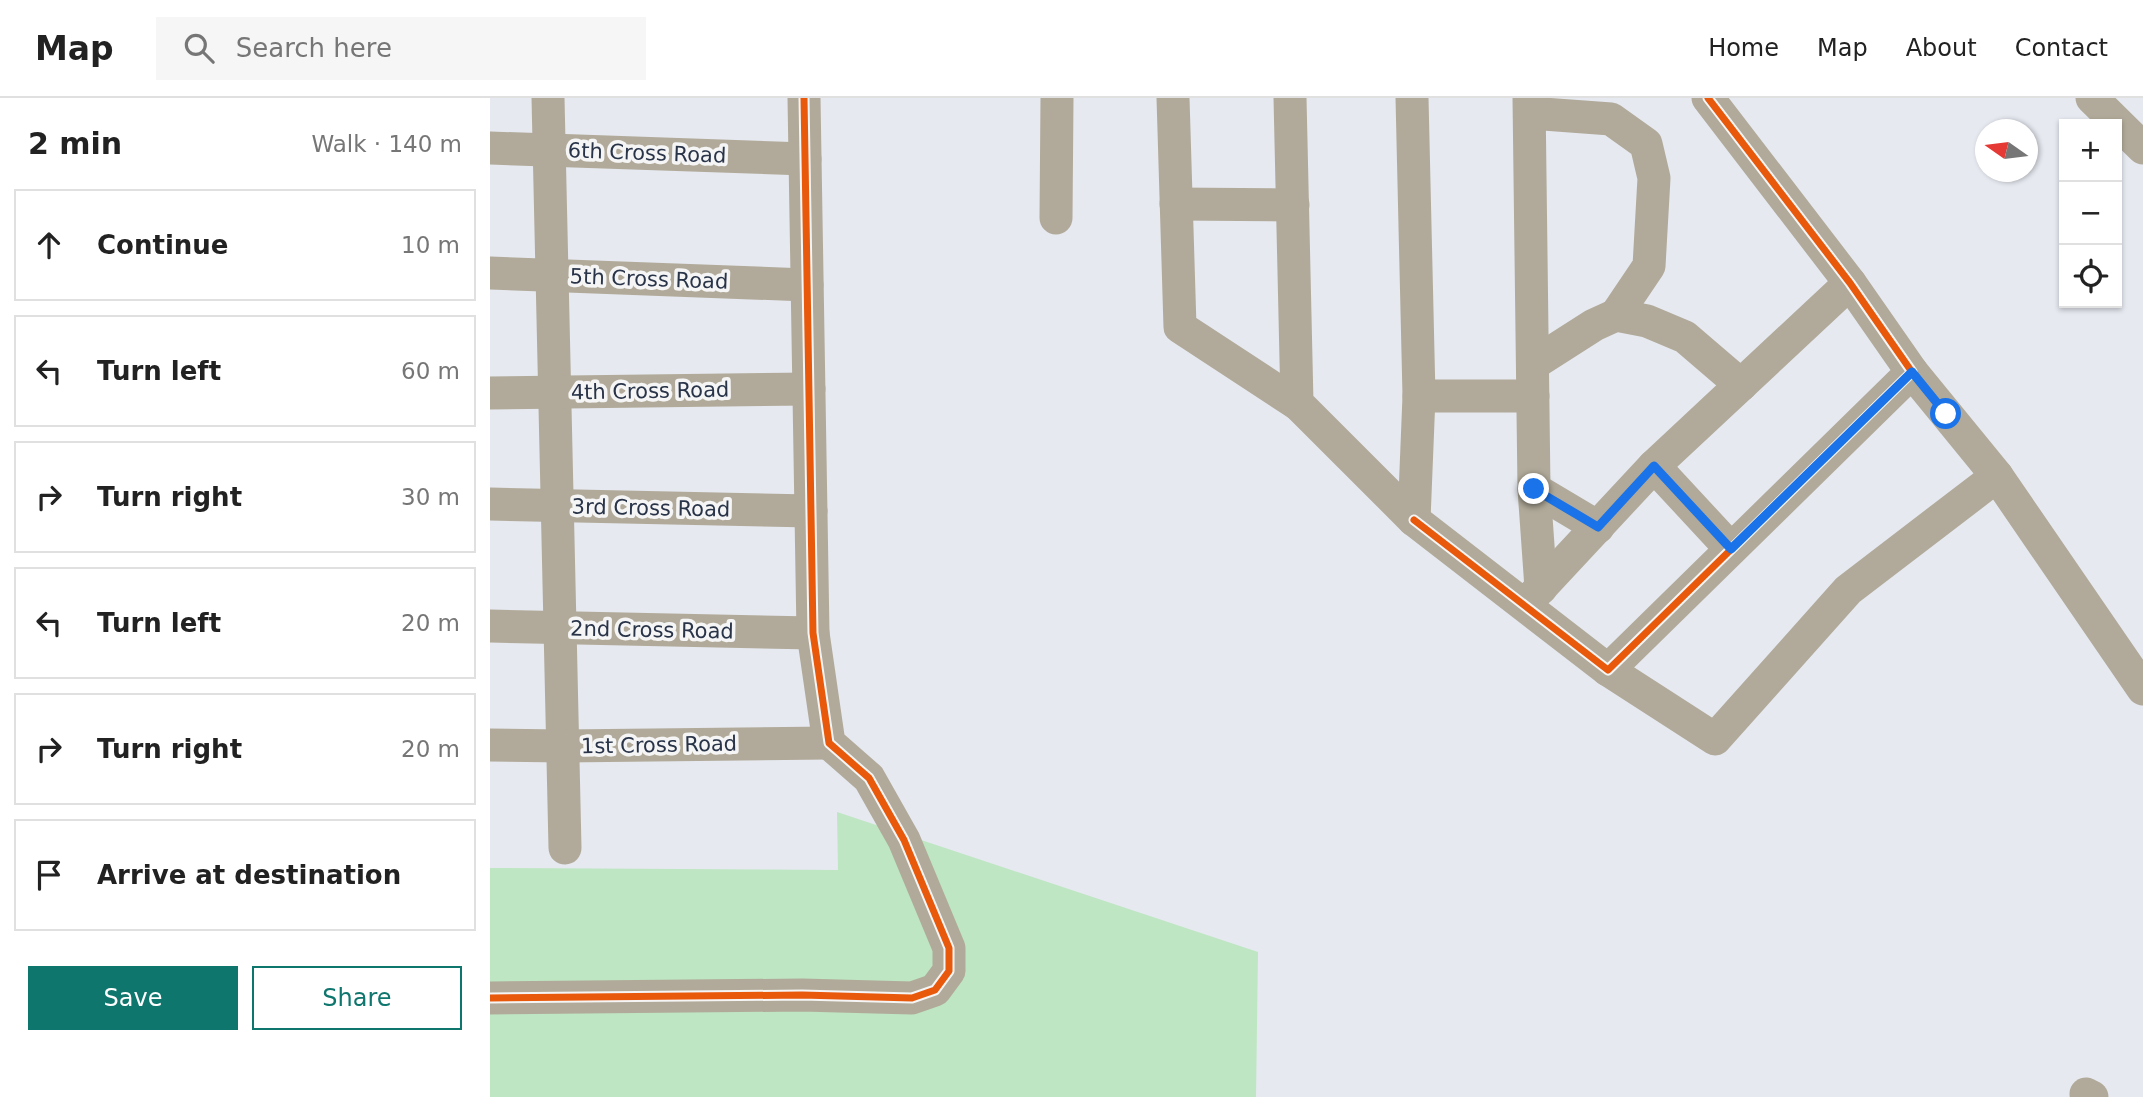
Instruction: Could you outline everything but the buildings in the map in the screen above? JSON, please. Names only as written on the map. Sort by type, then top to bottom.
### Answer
[{"type":"street","points":[[548,98],[565,848]]},
{"type":"street","points":[[490,998],[802,995],[912,998],[935,990],[949,971],[949,948],[904,840],[869,778],[829,743],[813,633],[804,98]]},
{"type":"street","points":[[1056,218],[1057,98]]},
{"type":"street","points":[[1173,98],[1180,327],[1298,405],[1414,520],[1533,597],[1608,670],[1715,739],[1848,590],[1997,476]]},
{"type":"street","points":[[1290,98],[1298,405]]},
{"type":"street","points":[[1412,98],[1419,396],[1414,520]]},
{"type":"street","points":[[1708,98],[1850,283],[1912,372],[1997,476],[2143,689]]},
{"type":"street","points":[[2092,98],[2143,148]]},
{"type":"street","points":[[1533,364],[1594,325],[1616,315],[1649,266],[1654,178],[1646,144],[1611,119],[1530,105],[1533,597]]},
{"type":"street","name":"6th Cross Road","points":[[490,148],[805,159]]},
{"type":"street","points":[[1176,204],[1293,205]]},
{"type":"street","name":"5th Cross Road","points":[[490,273],[807,285]]},
{"type":"street","points":[[1533,597],[1654,466],[1850,283]]},
{"type":"street","points":[[1616,315],[1647,321],[1685,337],[1741,385]]},
{"type":"street","points":[[1608,670],[1912,372]]},
{"type":"street","name":"4th Cross Road","points":[[490,393],[809,389]]},
{"type":"street","points":[[1419,396],[1533,396]]},
{"type":"street","points":[[1654,466],[1731,549]]},
{"type":"street","points":[[1534,489],[1598,527]]},
{"type":"street","name":"3rd Cross Road","points":[[490,504],[811,512]]},
{"type":"street","name":"2nd Cross Road","points":[[490,626],[813,633]]},
{"type":"street","name":"1st Cross Road","points":[[490,745],[829,743]]},
{"type":"green space","points":[[837,812],[1258,952],[1256,1097],[490,1097],[490,868],[838,870]]},
{"type":"cycle path","points":[[490,998],[802,995],[912,998],[935,990],[949,971],[949,948],[904,840],[869,778],[829,743],[813,633],[804,98]]},
{"type":"cycle path","points":[[1414,520],[1608,670],[1912,372],[1850,283],[1708,98]]},
{"type":"route","points":[[1534,489],[1598,527],[1654,466],[1731,549],[1912,372],[1946,414]]}]
